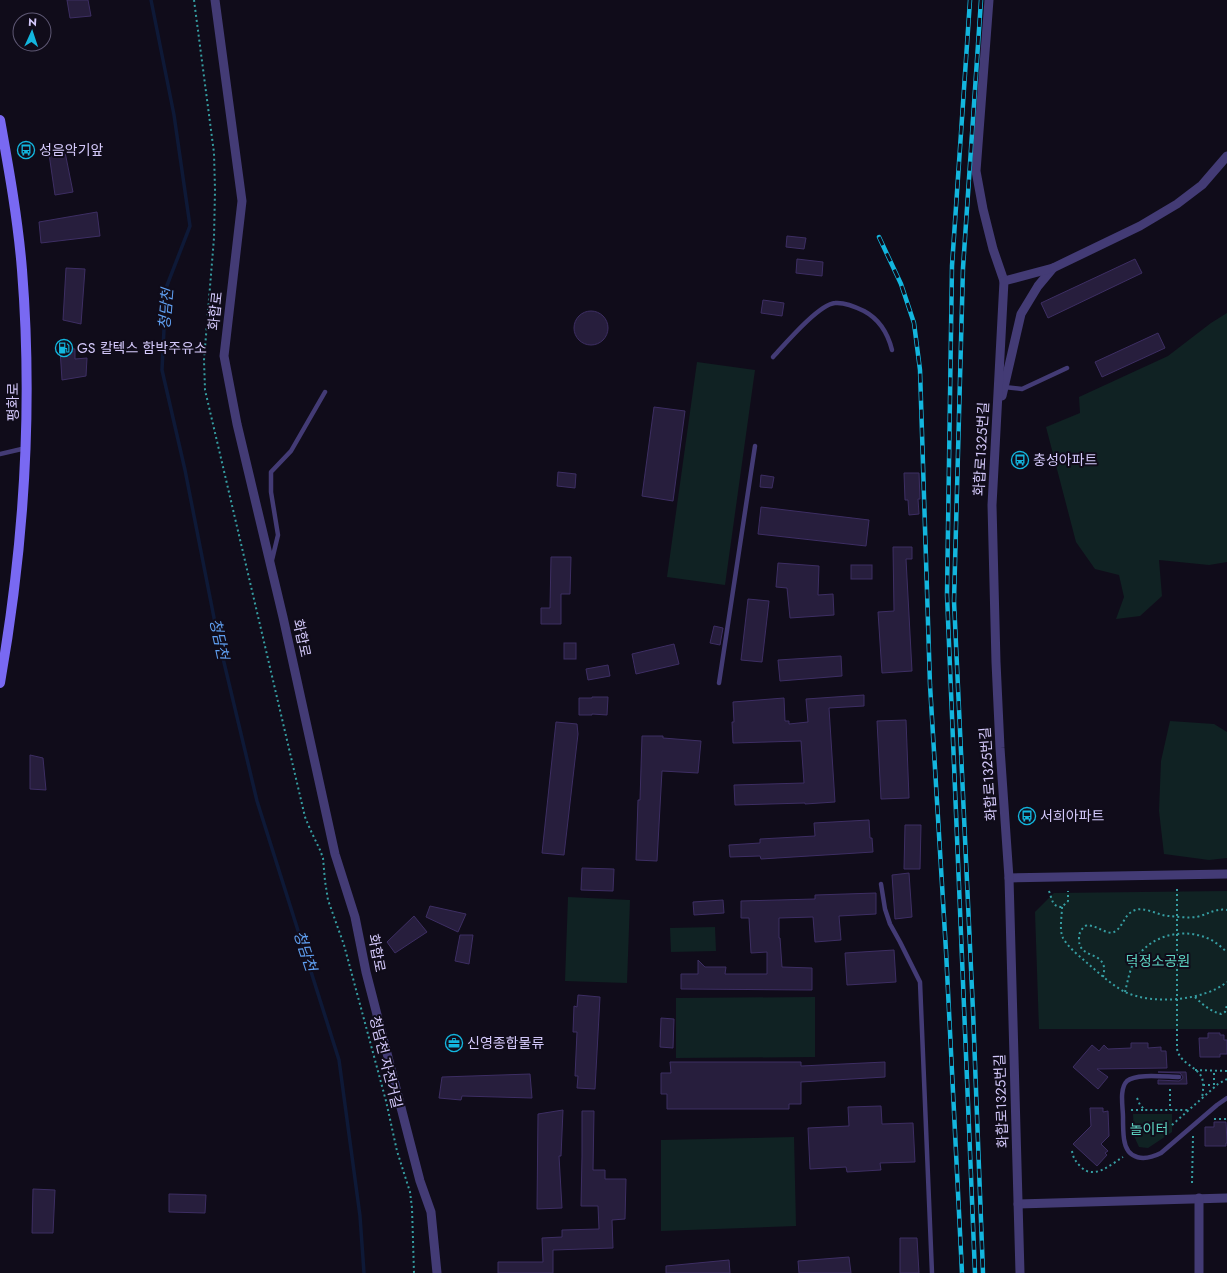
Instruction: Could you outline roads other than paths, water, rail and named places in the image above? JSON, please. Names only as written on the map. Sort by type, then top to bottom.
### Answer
[{"type":"main road","name":"평화로","points":[[0,120],[14,203],[22,270],[27,387],[26,448],[20,542],[0,683]]},
{"type":"street","name":"화합로","points":[[215,0],[242,201],[224,356],[237,424],[271,566],[335,854],[355,917],[366,972],[420,1181],[431,1212],[437,1273]]},
{"type":"street","points":[[989,0],[976,171],[983,209],[993,249],[1004,281],[1053,268],[1140,226],[1177,204],[1202,185],[1227,156]]},
{"type":"street","points":[[996,423],[1020,314],[1038,286],[1053,268]]},
{"type":"street","name":"화합로1325번길","points":[[1004,281],[992,505],[996,662],[1009,878],[1020,1273]]},
{"type":"street","points":[[1009,878],[1227,874]]},
{"type":"street","points":[[1199,1198],[1199,1273]]},
{"type":"street","points":[[1018,1204],[1227,1198]]},
{"type":"lane","points":[[773,357],[815,314],[834,303],[846,303],[871,314],[887,334],[892,350]]},
{"type":"lane","points":[[1004,387],[1022,389],[1067,368]]},
{"type":"lane","points":[[271,566],[278,535],[271,492],[271,472],[290,451],[325,392]]},
{"type":"lane","points":[[719,683],[755,446]]},
{"type":"lane","points":[[0,454],[26,448]]},
{"type":"lane","points":[[881,884],[885,909],[890,924],[920,982],[932,1273]]},
{"type":"lane","points":[[1179,1077],[1136,1077],[1125,1084],[1123,1093],[1124,1139],[1128,1151],[1134,1156],[1146,1158],[1153,1157],[1227,1098]]},
{"type":"waterway","name":"청담천","points":[[151,0],[174,115],[190,226],[166,288],[162,370],[185,470],[217,633],[257,801],[339,1060],[360,1216],[364,1273]]},
{"type":"railway","points":[[970,0],[952,266],[947,595],[975,1273]]},
{"type":"railway","points":[[981,0],[963,268],[954,601],[973,1011],[983,1273]]},
{"type":"railway","points":[[879,237],[901,284],[914,323],[920,370],[930,685],[946,951],[962,1273]]},
{"type":"place","name":"성음악기앞","points":[[26,150]]},
{"type":"place","name":"GS 칼텍스 함박주유소","points":[[64,348]]},
{"type":"place","name":"충성아파트","points":[[1020,460]]},
{"type":"place","name":"서희아파트","points":[[1027,816]]},
{"type":"place","name":"신영종합물류","points":[[454,1043]]},
{"type":"park label","name":"덕정소공원","points":[[1158,961]]},
{"type":"park label","name":"놀이터","points":[[1149,1129]]}]
